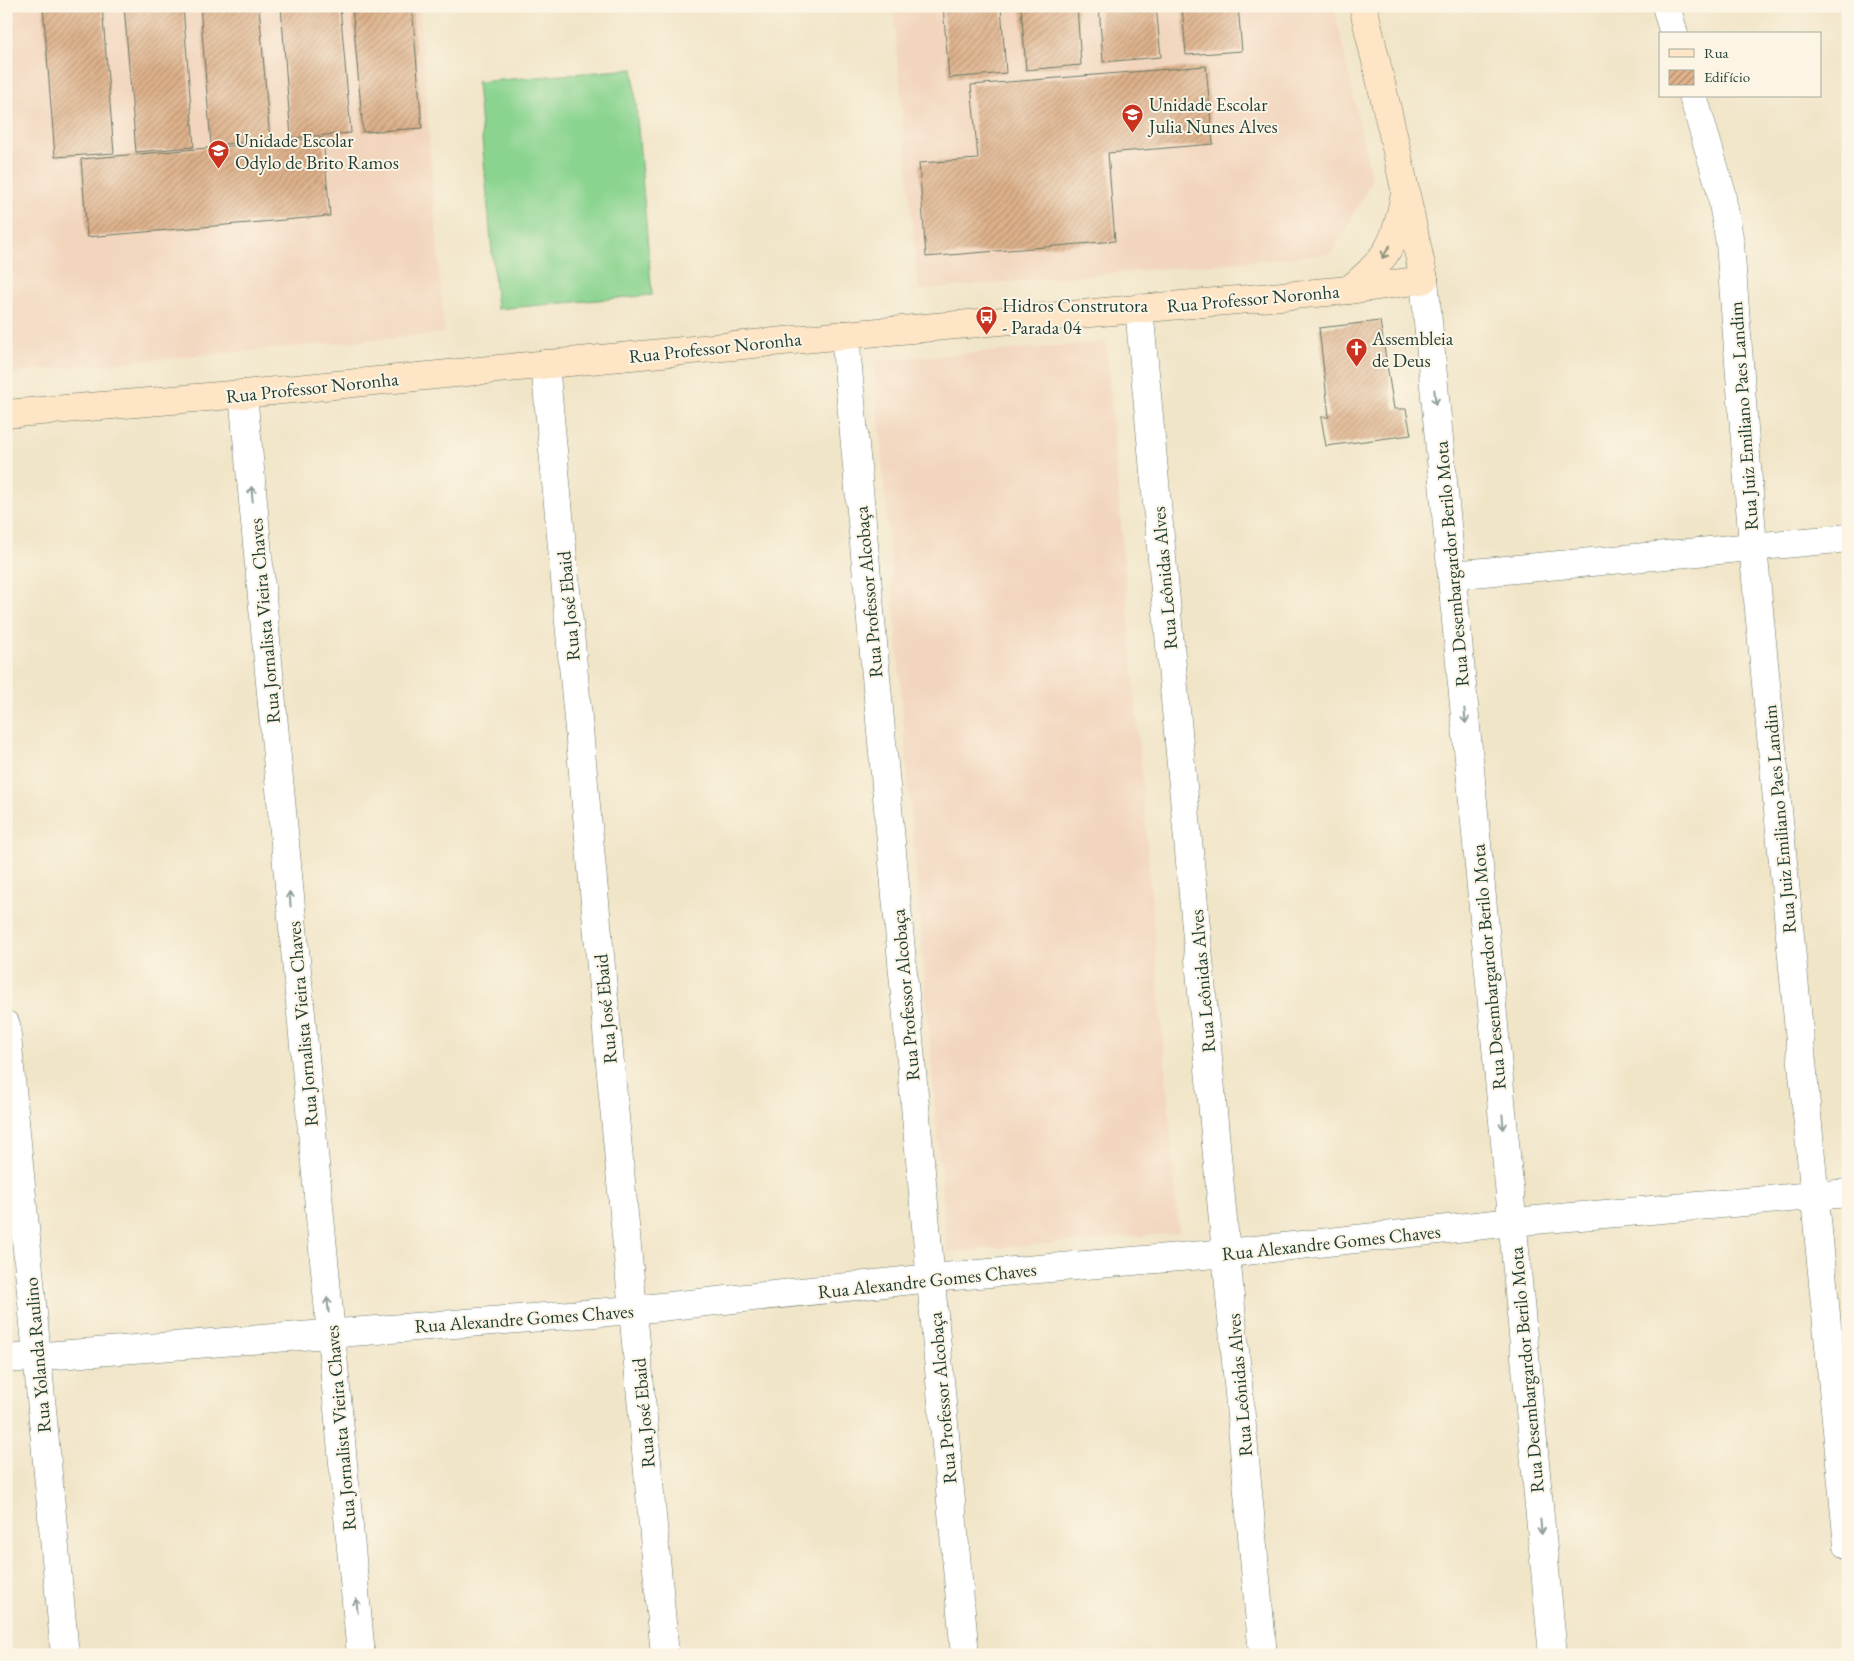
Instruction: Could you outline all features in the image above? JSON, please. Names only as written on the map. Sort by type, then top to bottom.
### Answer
[{"type":"street","points":[[1363,6],[1406,190],[1424,279]]},
{"type":"street","points":[[1666,6],[1673,32]]},
{"type":"street","name":"Rua Juiz Emiliano Paes Landim","points":[[1694,98],[1720,187],[1730,243],[1753,547],[1848,1546]]},
{"type":"street","points":[[1349,290],[1380,262],[1392,242],[1400,224],[1406,190]]},
{"type":"street","name":"Rua Professor Noronha","points":[[6,414],[243,394],[845,335],[1312,294],[1424,279]]},
{"type":"street","name":"Rua Desembargardor Berilo Mota","points":[[1424,279],[1553,1655]]},
{"type":"street","name":"Rua Leônidas Alves","points":[[1140,308],[1263,1655]]},
{"type":"street","name":"Rua Professor Alcobaça","points":[[845,335],[965,1655]]},
{"type":"street","name":"Rua José Ebaid","points":[[546,364],[665,1655]]},
{"type":"street","name":"Rua Jornalista Vieira Chaves","points":[[243,394],[361,1655]]},
{"type":"street","points":[[1452,575],[1848,538]]},
{"type":"street","name":"Rua Yolanda Raulino","points":[[6,1025],[65,1655]]},
{"type":"street","name":"Rua Alexandre Gomes Chaves","points":[[6,1359],[633,1310],[931,1278],[1227,1253],[1512,1222],[1848,1193]]},
{"type":"shaded area","name":"Unidade Escolar Odylo de Brito Ramos","points":[[6,6],[419,6],[444,333],[6,373]]},
{"type":"shaded area","name":"Unidade Escolar Julia Nunes Alves","points":[[893,6],[1334,6],[1372,181],[1331,254],[918,290]]},
{"type":"shaded area","points":[[1106,342],[1179,1233],[947,1252],[874,361]]},
{"type":"green space","points":[[633,69],[652,295],[497,309],[477,82]]},
{"type":"building","points":[[43,6],[102,6],[114,153],[55,157]]},
{"type":"building","points":[[124,6],[183,6],[194,147],[136,152]]},
{"type":"building","points":[[200,6],[259,6],[270,141],[211,145]]},
{"type":"building","points":[[281,6],[340,6],[351,133],[291,138]]},
{"type":"building","points":[[352,6],[412,6],[422,128],[363,132]]},
{"type":"building","points":[[943,6],[1001,6],[1006,73],[949,78]]},
{"type":"building","points":[[1021,6],[1077,6],[1081,65],[1026,70]]},
{"type":"building","points":[[1099,6],[1156,6],[1161,57],[1103,62]]},
{"type":"building","points":[[1182,6],[1238,6],[1242,51],[1186,55]]},
{"type":"building","points":[[1206,66],[1213,144],[1108,153],[1115,241],[926,257],[919,163],[978,159],[971,85]]},
{"type":"building","points":[[323,138],[330,216],[87,237],[81,159]]},
{"type":"building","name":"Assembleia de Deus","points":[[1380,321],[1394,409],[1406,409],[1411,435],[1326,446],[1321,417],[1329,417],[1319,328]]},
{"type":"building","points":[[6,1423],[8,1423],[10,1452],[6,1452]]},
{"type":"place","name":"Unidade Escolar Julia Nunes Alves","points":[[1133,134]]},
{"type":"place","name":"Unidade Escolar Odylo de Brito Ramos","points":[[219,170]]},
{"type":"place","name":"Hidros Construtora - Parada 04","points":[[986,335]]},
{"type":"place","name":"Assembleia de Deus","points":[[1356,368]]}]
